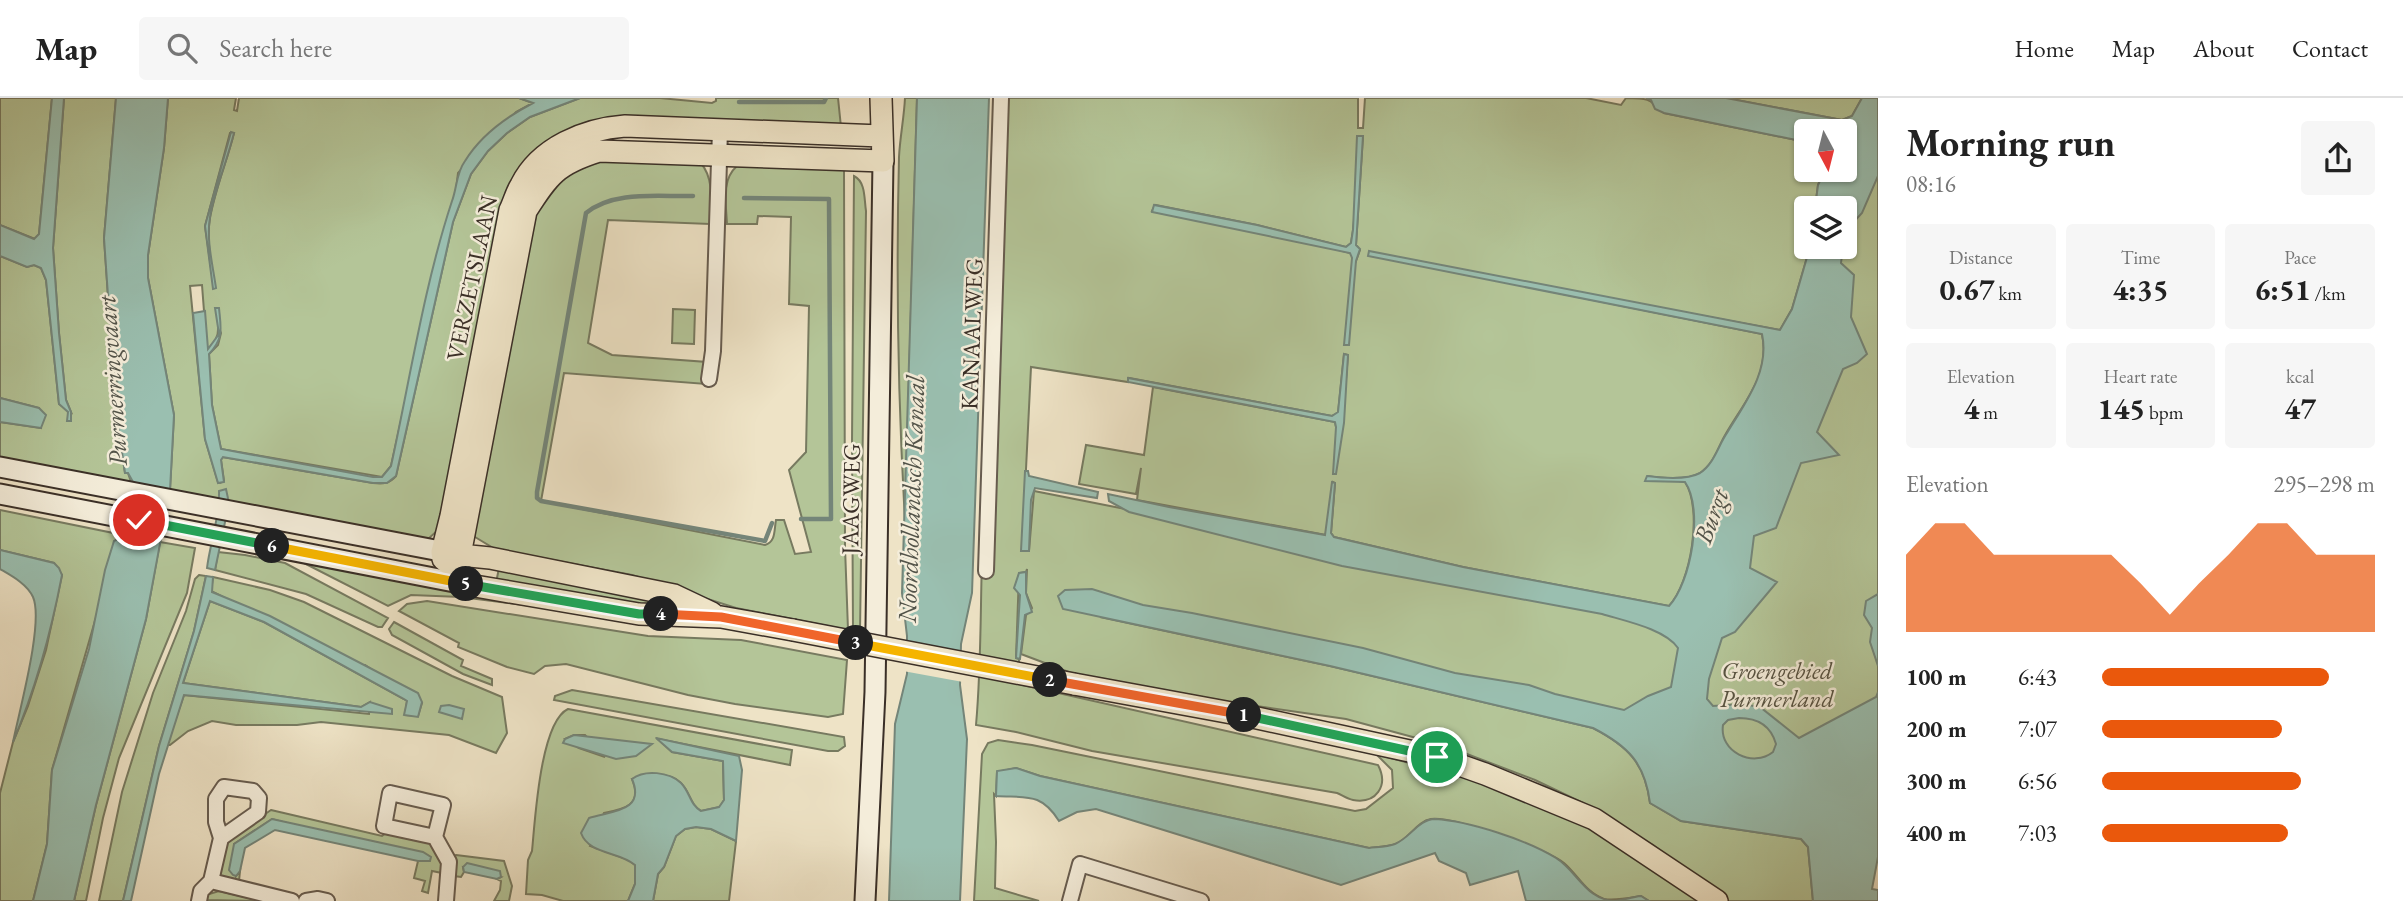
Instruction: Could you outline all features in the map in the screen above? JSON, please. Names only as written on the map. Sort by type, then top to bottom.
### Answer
[{"type":"main road","name":"JAAGWEG","points":[[864,901],[875,692],[883,160],[881,98]]},
{"type":"main road","name":"VERZETSLAAN","points":[[450,557],[451,516],[510,210],[521,184],[533,167],[556,146],[603,128],[625,126],[881,136]]},
{"type":"main road","name":"VERZETSLAAN","points":[[450,557],[526,211],[546,180],[561,166],[599,152],[883,160]]},
{"type":"main road","points":[[0,467],[46,490],[237,527],[475,586],[639,614],[721,617],[1248,716],[1437,757],[1594,819],[1717,901]]},
{"type":"main road","points":[[0,483],[237,527],[450,557],[490,558],[674,595],[721,617]]},
{"type":"main road","points":[[0,494],[46,490]]},
{"type":"main road","points":[[450,557],[475,586]]},
{"type":"street","name":"KANAALWEG","points":[[986,571],[1001,98]]},
{"type":"street","points":[[709,379],[713,351],[720,130]]},
{"type":"street","points":[[435,836],[449,862],[446,901]]},
{"type":"street","points":[[199,901],[201,891],[211,881],[221,838]]},
{"type":"street","points":[[1070,901],[1080,864],[1201,901]]},
{"type":"street","points":[[211,881],[292,901]]},
{"type":"street","points":[[306,901],[327,901]]},
{"type":"green space","points":[[0,98],[52,98],[39,234],[35,239],[0,225]]},
{"type":"green space","points":[[64,98],[116,98],[104,238],[110,325],[108,354],[117,378],[119,432],[125,473],[128,473],[132,485],[0,460],[0,422],[41,428],[39,408],[0,398],[0,256],[27,267],[34,265],[41,268],[46,280],[59,404],[71,412],[66,400],[53,248]]},
{"type":"green space","points":[[168,98],[236,98],[234,110],[237,111],[239,98],[519,98],[533,103],[516,112],[458,173],[391,466],[382,477],[221,449],[212,405],[209,354],[218,345],[221,333],[218,325],[216,339],[207,350],[202,285],[190,286],[205,439],[218,482],[224,481],[222,457],[380,483],[388,482],[396,476],[453,222],[471,174],[488,151],[507,133],[530,117],[580,98],[660,98],[712,103],[716,98],[838,98],[841,127],[727,125],[554,141],[444,517],[437,531],[428,539],[170,490],[174,415],[148,278],[148,255],[164,148]],"holes":[[[230,133],[234,133],[210,218],[209,245],[214,289],[205,226]]]},
{"type":"green space","points":[[905,98],[917,98],[905,521],[899,385],[898,248],[899,157]]},
{"type":"green space","name":"Groengebied Purmerland","points":[[1006,98],[1358,98],[1358,128],[1363,128],[1365,98],[1586,98],[1621,105],[1626,98],[1639,98],[1651,102],[1664,113],[1794,140],[1794,182],[1819,182],[1817,196],[1794,196],[1794,259],[1807,259],[1792,309],[1780,330],[1369,255],[1762,334],[1764,349],[1759,376],[1708,466],[1689,477],[1647,476],[1685,482],[1693,510],[1694,527],[1688,564],[1677,595],[1669,606],[1463,567],[1334,537],[1331,533],[1333,482],[1326,535],[1137,500],[1141,468],[1136,494],[1079,484],[1086,445],[1144,455],[1153,387],[1335,422],[1336,427],[1342,427],[1348,355],[1344,354],[1338,413],[1332,416],[1129,378],[1128,382],[1031,367],[1022,551],[1029,551],[1034,491],[1698,622],[1827,259],[1857,259],[1857,196],[1848,196],[1852,182],[1857,182],[1857,167],[1878,102],[1878,720],[1735,787],[1607,719],[1100,617],[1330,666],[1593,728],[1616,742],[1633,757],[1644,777],[1650,803],[1681,821],[1801,839],[1808,847],[1813,901],[1728,901],[1653,845],[1583,803],[1535,780],[1446,746],[1346,719],[1160,692],[1074,674],[1021,654],[1026,615],[1032,608],[1026,593],[1027,569],[1026,572],[1019,573],[1016,658],[1019,659],[1018,684],[1378,765],[1381,786],[1374,796],[1368,799],[1353,800],[1337,793],[1092,751],[976,725],[985,474]],"holes":[[[1363,136],[1356,245],[1360,250],[1356,261],[1350,253],[1312,243],[1152,211],[1155,205],[1257,225],[1346,247],[1351,243],[1353,230]]]},
{"type":"green space","points":[[1726,98],[1862,98],[1852,116],[1837,119]]},
{"type":"green space","points":[[588,160],[700,162],[705,169],[711,192],[710,224],[608,220],[588,343],[612,355],[707,362],[706,384],[564,373],[541,501],[765,545],[773,538],[776,520],[784,520],[795,554],[811,552],[789,470],[806,452],[809,306],[789,304],[791,217],[758,216],[757,224],[727,224],[727,185],[737,166],[844,169],[845,547],[848,630],[736,608],[632,575],[495,549],[475,537],[472,516],[540,197]]},
{"type":"green space","points":[[854,176],[863,187],[866,211],[860,632],[853,631]]},
{"type":"green space","points":[[673,309],[695,310],[694,344],[672,343]]},
{"type":"green space","points":[[0,510],[123,535],[118,541],[52,770],[47,844],[33,901],[0,901],[0,793],[13,742],[46,650],[62,575],[54,563],[0,550]]},
{"type":"green space","points":[[160,542],[195,548],[187,593],[119,758],[86,901],[74,901],[96,805],[146,619]]},
{"type":"green space","points":[[218,552],[285,563],[388,618],[382,627],[378,627],[306,594],[215,570]]},
{"type":"green space","points":[[302,562],[596,614],[461,597],[411,595],[388,606]]},
{"type":"green space","points":[[499,568],[673,600],[672,610],[496,583]]},
{"type":"green space","points":[[199,575],[206,576],[194,631],[159,746],[123,901],[99,901],[122,792],[153,693],[186,611],[195,579]]},
{"type":"green space","points":[[213,577],[270,590],[304,602],[452,676],[502,697],[507,733],[496,753],[449,735],[321,722],[297,725],[236,725],[212,721],[188,731],[167,745],[184,695],[369,714],[370,702],[361,707],[183,683],[210,601],[264,622],[404,699],[407,701],[405,715],[418,716],[422,703],[365,665],[211,591]]},
{"type":"green space","points":[[427,601],[648,636],[741,640],[847,660],[843,714],[828,717],[735,704],[566,664],[545,666],[534,674],[507,667],[458,647],[459,643],[399,611],[407,604]]},
{"type":"green space","points":[[394,622],[463,660],[461,666],[492,679],[492,685],[463,674],[392,635],[389,629]]},
{"type":"green space","points":[[572,690],[844,737],[845,746],[838,751],[828,751],[554,700],[555,696]]},
{"type":"green space","points":[[568,709],[792,750],[790,765],[658,739],[672,752],[723,761],[724,800],[720,807],[701,811],[680,782],[668,776],[654,775],[632,779],[635,788],[634,800],[619,810],[604,813],[590,846],[629,860],[635,865],[635,884],[628,901],[563,901],[526,894],[528,860],[532,851],[545,752],[559,718]],"holes":[[[574,735],[585,735],[605,757],[579,748],[565,739]]]},
{"type":"green space","points":[[998,740],[1355,811],[1366,809],[1393,788],[1392,770],[1376,754],[1435,770],[1473,776],[1610,837],[1711,901],[1649,901],[1641,896],[1604,899],[1587,888],[1564,863],[1554,857],[1499,835],[1442,819],[1426,820],[1396,844],[1369,848],[1040,776],[1016,768],[997,772],[996,796],[994,794],[995,888],[1039,901],[974,901],[982,754],[988,743]]},
{"type":"green space","points":[[271,810],[382,836],[386,833],[434,844],[444,862],[442,873],[432,871],[428,893],[422,891],[425,881],[414,878],[418,861],[430,861],[272,819],[234,844],[236,876],[240,871],[239,881],[218,879],[227,840]]},
{"type":"green space","points":[[685,829],[711,829],[736,841],[729,901],[653,901],[658,874],[664,867],[676,836]]},
{"type":"green space","points":[[456,855],[504,861],[512,886],[509,901],[494,901],[500,890],[501,881],[497,879],[501,877],[463,867],[461,877],[454,876],[451,859]]},
{"type":"green space","points":[[219,891],[262,901],[205,900],[206,895]]},
{"type":"water","points":[[52,98],[64,98],[53,248],[59,333],[66,400],[71,421],[67,421],[68,412],[59,404],[46,280],[41,268],[34,265],[27,267],[0,256],[0,225],[34,239],[39,234]]},
{"type":"water","points":[[116,98],[168,98],[164,148],[148,255],[148,278],[174,415],[170,490],[146,619],[96,805],[74,901],[33,901],[47,844],[52,770],[89,649],[105,570],[114,541],[122,537],[133,482],[128,473],[125,473],[119,432],[117,378],[108,354],[110,325],[104,238]]},
{"type":"water","points":[[519,98],[580,98],[530,117],[507,133],[488,151],[471,174],[453,222],[396,476],[387,483],[373,483],[223,457],[221,460],[224,482],[218,483],[205,439],[193,313],[205,311],[208,349],[219,334],[215,308],[219,308],[220,333],[209,354],[212,405],[221,449],[373,477],[382,477],[391,466],[425,299],[460,170],[486,135],[513,114],[533,103]]},
{"type":"water","name":"Noordhollandsch Kanaal","points":[[917,98],[989,98],[972,593],[961,644],[960,685],[967,739],[960,901],[889,901],[895,724],[907,674],[907,636],[902,593]]},
{"type":"water","points":[[1646,98],[1726,98],[1837,119],[1794,119],[1794,140],[1664,113],[1655,109],[1651,100]]},
{"type":"water","points":[[1862,98],[1878,98],[1878,176],[1862,213],[1857,218],[1857,196],[1817,196],[1819,182],[1857,182],[1857,119],[1844,119],[1852,116]]},
{"type":"water","points":[[231,132],[234,133],[210,217],[210,253],[216,288],[213,289],[205,226]]},
{"type":"water","points":[[1357,136],[1363,136],[1356,245],[1360,249],[1356,261],[1349,345],[1344,345],[1352,258],[1350,253],[1152,212],[1154,205],[1257,225],[1346,247],[1351,243],[1353,230]]},
{"type":"water","name":"Burgt","points":[[1369,251],[1780,330],[1792,309],[1807,259],[1842,259],[1841,263],[1854,275],[1851,317],[1867,354],[1857,363],[1843,369],[1817,432],[1839,455],[1801,463],[1776,528],[1754,536],[1750,568],[1777,582],[1735,632],[1722,638],[1709,679],[1707,699],[1713,706],[1742,704],[1760,707],[1799,738],[1876,697],[1878,692],[1878,857],[1872,889],[1878,890],[1878,901],[1813,901],[1808,847],[1801,839],[1681,821],[1650,803],[1644,777],[1633,757],[1616,742],[1593,728],[1330,666],[1063,609],[1058,596],[1065,590],[1092,589],[1143,605],[1363,648],[1455,673],[1529,685],[1624,710],[1671,687],[1678,648],[1672,641],[1654,631],[1602,614],[1342,566],[1129,512],[1109,501],[1108,494],[1325,535],[1332,482],[1335,483],[1331,533],[1334,537],[1463,567],[1669,606],[1677,595],[1689,564],[1694,527],[1691,494],[1685,482],[1645,481],[1647,476],[1688,477],[1700,473],[1709,465],[1759,374],[1764,348],[1762,334],[1368,256]],"holes":[[[1739,718],[1758,721],[1771,732],[1776,744],[1773,752],[1756,758],[1739,755],[1726,743],[1723,725],[1728,720]]]},
{"type":"water","points":[[1344,354],[1348,355],[1344,423],[1336,474],[1333,474],[1335,422],[1128,382],[1128,378],[1332,416],[1338,412]]},
{"type":"water","points":[[0,398],[39,408],[46,415],[41,428],[0,422]]},
{"type":"water","points":[[1025,471],[1028,471],[1029,476],[1098,492],[1097,498],[1035,488],[1031,500],[1029,551],[1021,551]]},
{"type":"water","points":[[226,489],[229,503],[215,570],[207,568],[219,491]]},
{"type":"water","points":[[0,550],[54,563],[62,575],[42,660],[13,742],[33,646],[36,609],[27,588],[0,569]]},
{"type":"water","points":[[1026,572],[1026,593],[1032,612],[1025,615],[1020,659],[1016,658],[1020,595],[1014,588],[1019,573]]},
{"type":"water","points":[[206,576],[213,577],[212,592],[270,616],[418,693],[422,702],[418,717],[404,715],[407,701],[404,699],[264,622],[210,601],[183,683],[361,707],[370,702],[392,709],[392,714],[184,695],[159,774],[131,901],[123,901],[159,746],[194,631]]},
{"type":"water","points":[[1878,594],[1878,666],[1870,642],[1872,628],[1864,615],[1866,601]]},
{"type":"water","points":[[441,706],[464,709],[462,719],[439,712]]},
{"type":"water","points":[[574,735],[652,744],[636,756],[616,759],[563,743]]},
{"type":"water","points":[[656,738],[739,756],[742,770],[736,841],[711,829],[685,829],[676,836],[664,867],[658,874],[653,901],[628,901],[635,884],[635,865],[597,849],[585,840],[581,833],[589,818],[616,811],[630,804],[635,790],[632,779],[650,773],[676,779],[701,811],[719,807],[724,800],[723,761],[672,752]]},
{"type":"water","points":[[1016,768],[1040,776],[1369,848],[1395,844],[1429,820],[1464,823],[1514,838],[1544,851],[1556,858],[1597,896],[1615,901],[1526,901],[1518,871],[1470,885],[1466,873],[1439,861],[1435,853],[1341,885],[1096,809],[1077,812],[1059,821],[1046,805],[1032,798],[996,796],[997,771]]},
{"type":"water","points":[[272,819],[423,852],[431,857],[430,861],[418,861],[275,830],[245,848],[240,871],[236,876],[233,875],[229,870],[234,844]]},
{"type":"water","points":[[467,863],[500,871],[501,877],[497,879],[464,872],[463,867]]},
{"type":"water","points":[[1641,896],[1649,901],[1615,901]]},
{"type":"pier","points":[[904,641],[964,652],[963,682],[903,671]]},
{"type":"waterway","points":[[739,102],[824,102],[826,98]]},
{"type":"waterway","points":[[693,196],[623,198],[597,206],[586,213],[537,498],[541,501],[765,541],[772,523]]},
{"type":"waterway","points":[[744,198],[829,199],[831,519],[801,519]]},
{"type":"route","points":[[139,520],[475,586],[639,614],[721,617],[1248,716],[1437,757]]},
{"type":"water label","name":"Purmerringvaart","points":[[112,381]]}]
